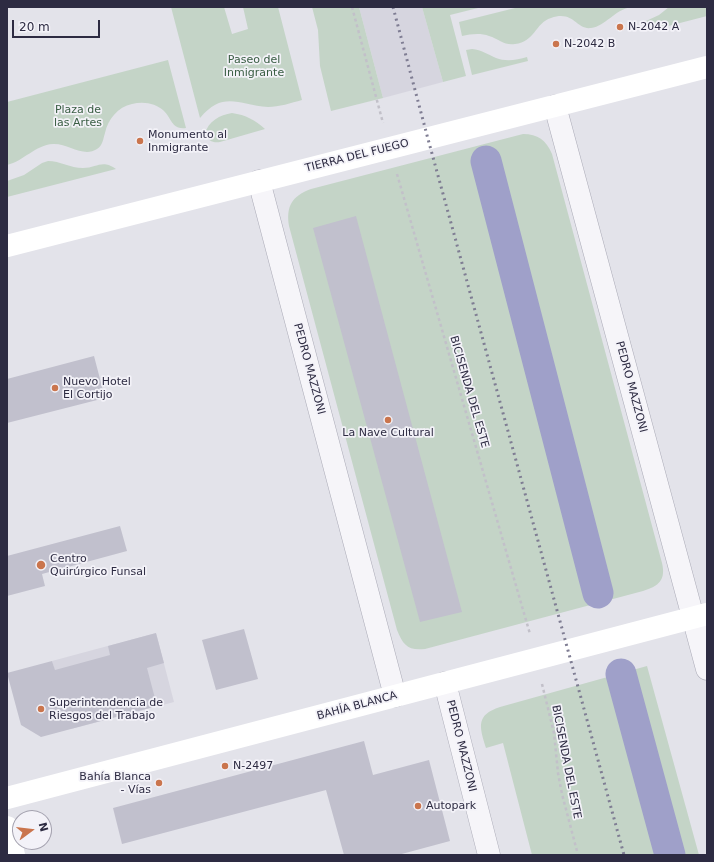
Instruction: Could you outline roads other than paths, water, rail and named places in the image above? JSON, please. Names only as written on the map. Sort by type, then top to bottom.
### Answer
[{"type":"street","name":"TIERRA DEL FUEGO","points":[[7,246],[707,67]]},
{"type":"street","name":"PEDRO MAZZONI","points":[[555,106],[700,616],[707,669]]},
{"type":"street","name":"PEDRO MAZZONI","points":[[259,182],[395,696]]},
{"type":"street","name":"BAHÍA BLANCA","points":[[7,798],[700,616]]},
{"type":"street","name":"PEDRO MAZZONI","points":[[445,683],[489,855]]},
{"type":"street","points":[[7,827],[14,855]]},
{"type":"waterway","points":[[486,161],[598,593]]},
{"type":"waterway","points":[[621,674],[670,855]]},
{"type":"railway","points":[[393,7],[624,855]]},
{"type":"place","name":"N-2042 A","points":[[620,27]]},
{"type":"place","name":"N-2042 B","points":[[556,44]]},
{"type":"place","name":"Monumento al Inmigrante","points":[[140,141]]},
{"type":"place","name":"Nuevo Hotel El Cortijo","points":[[55,388]]},
{"type":"place","name":"La Nave Cultural","points":[[388,420]]},
{"type":"place","name":"Centro Quirúrgico Funsal","points":[[41,565]]},
{"type":"place","name":"Superintendencia de Riesgos del Trabajo","points":[[41,709]]},
{"type":"place","name":"N-2497","points":[[225,766]]},
{"type":"place","name":"Bahía Blanca - Vías","points":[[159,783]]},
{"type":"place","name":"Autopark","points":[[418,806]]},
{"type":"park label","name":"Paseo del Inmigrante","points":[[254,66]]},
{"type":"park label","name":"Plaza de las Artes","points":[[78,116]]}]
